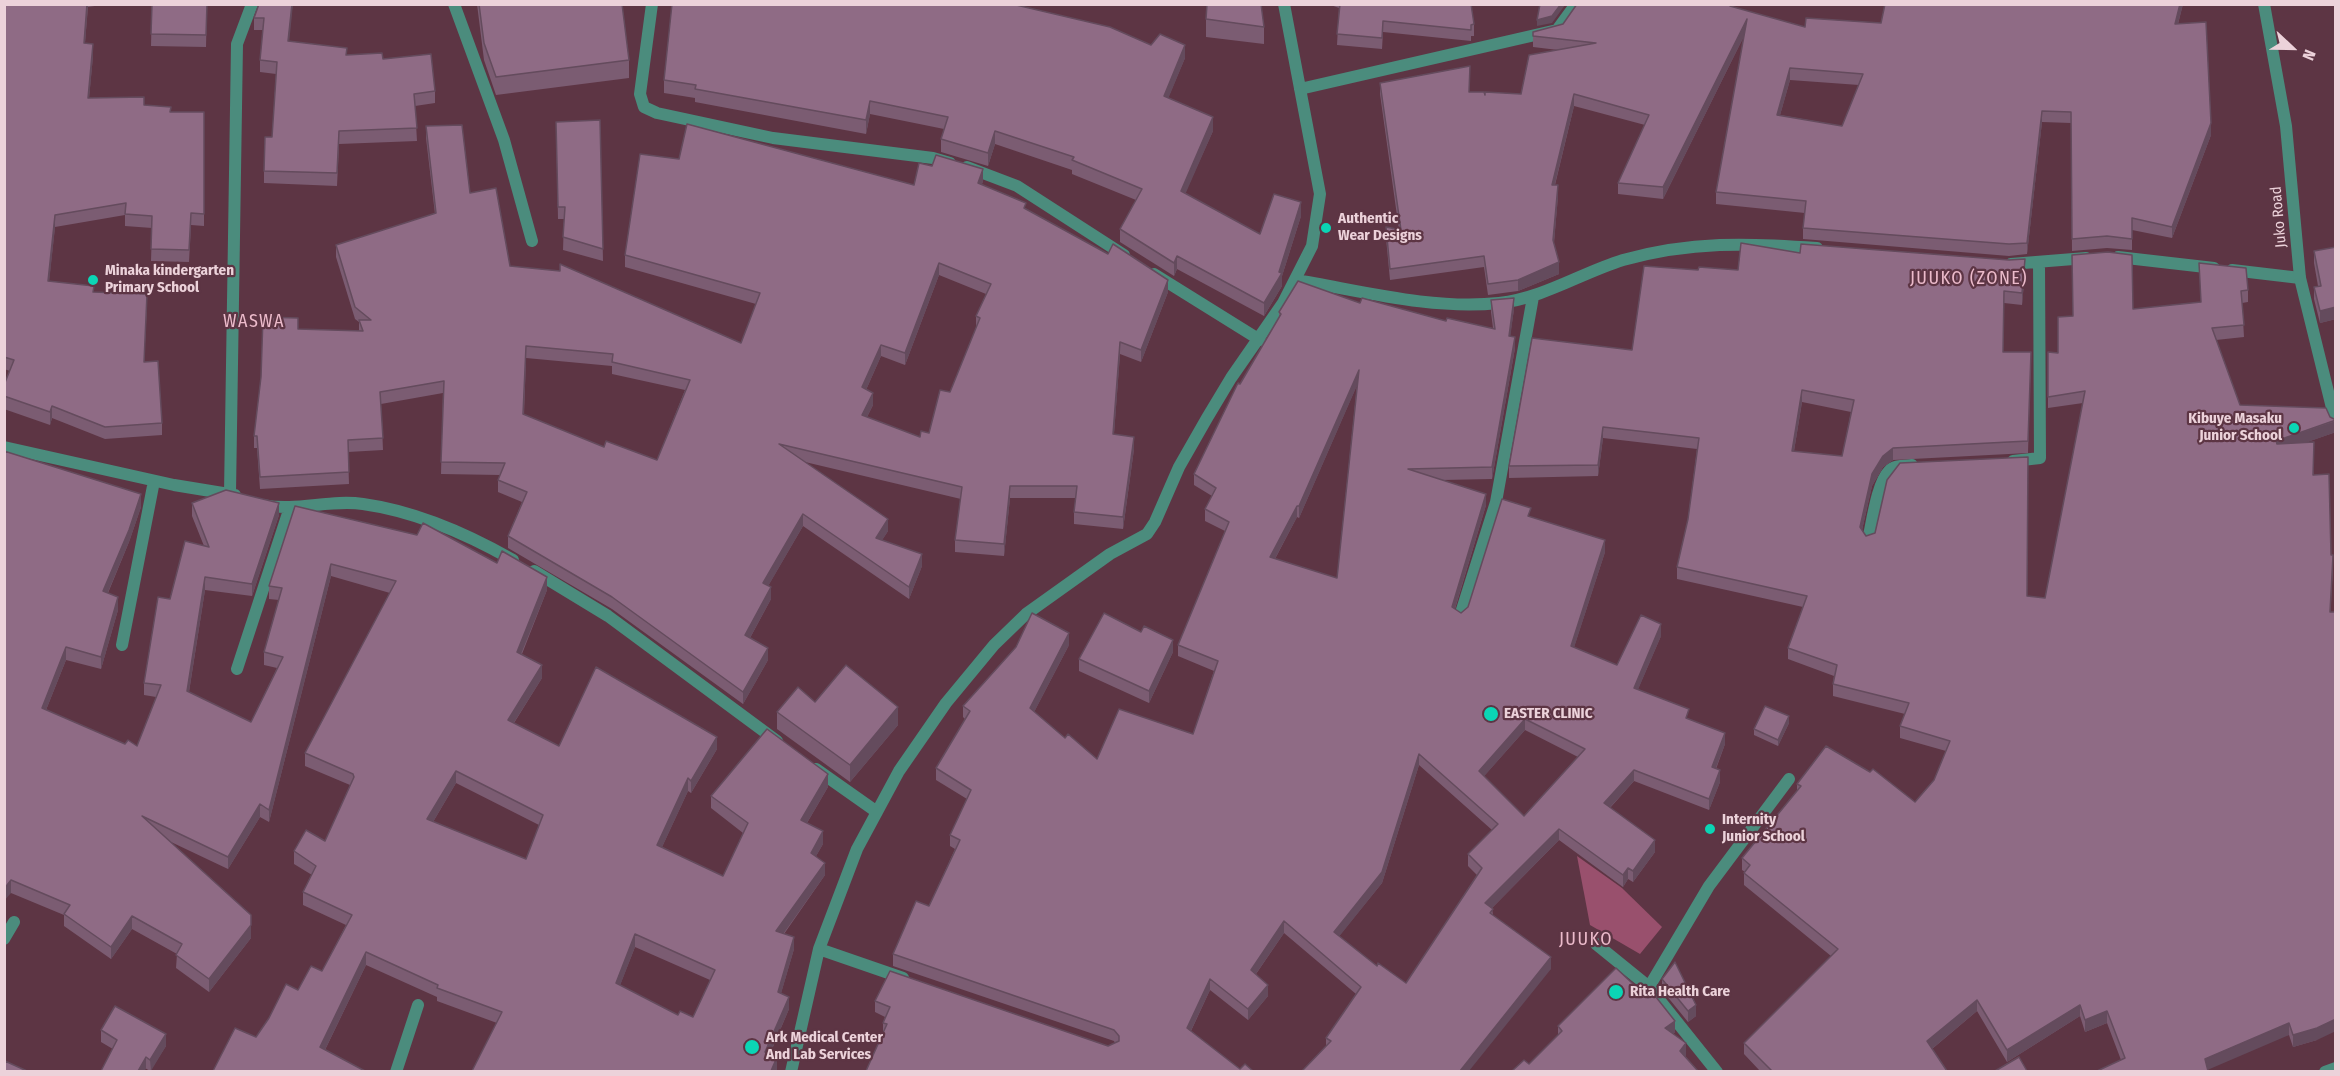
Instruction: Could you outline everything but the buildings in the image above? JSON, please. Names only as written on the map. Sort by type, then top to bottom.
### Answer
[{"type":"street","points":[[230,493],[237,44],[252,4]]},
{"type":"street","points":[[454,4],[504,140],[532,241]]},
{"type":"street","points":[[652,4],[640,94],[644,107],[657,113],[773,138],[933,158],[976,170],[1017,186],[1260,340]]},
{"type":"street","points":[[791,1071],[819,950],[857,849],[899,771],[946,703],[994,645],[1026,614],[1110,554],[1147,534],[1155,522],[1179,467],[1207,418],[1231,378],[1260,340],[1296,280],[1312,246],[1320,194],[1284,4]]},
{"type":"street","points":[[1300,88],[1557,30],[1576,4]]},
{"type":"street","name":"Juko Road","points":[[2264,4],[2286,126],[2300,278],[2336,424]]},
{"type":"street","points":[[1296,280],[1455,305],[1500,303],[1533,297],[1621,261],[1680,246],[1760,244],[1828,249]]},
{"type":"street","points":[[1998,263],[2102,257],[2300,278]]},
{"type":"street","points":[[1994,462],[2040,458],[2039,262]]},
{"type":"street","points":[[1460,616],[1496,502],[1533,297]]},
{"type":"street","points":[[4,447],[154,481],[230,493],[258,504],[290,507],[362,503],[408,516],[497,551],[608,616],[787,748]]},
{"type":"street","points":[[1868,540],[1879,494],[1888,471],[1897,467],[1926,464]]},
{"type":"street","points":[[122,645],[154,481]]},
{"type":"street","points":[[237,669],[290,507]]},
{"type":"street","points":[[805,761],[877,812]]},
{"type":"street","points":[[1649,987],[1709,886],[1789,779]]},
{"type":"street","points":[[4,939],[14,922]]},
{"type":"street","points":[[1596,944],[1649,987],[1717,1071]]},
{"type":"street","points":[[819,950],[921,984]]},
{"type":"street","points":[[396,1071],[418,1005]]},
{"type":"street","points":[[2325,1071],[2336,1068]]},
{"type":"shaded area","points":[[1577,856],[1622,888],[1662,927],[1640,954],[1590,925]]},
{"type":"place","name":"Authentic Wear Designs","points":[[1326,228]]},
{"type":"place","name":"Minaka kindergarten Primary School","points":[[93,280]]},
{"type":"place","name":"Kibuye Masaku Junior School","points":[[2294,428]]},
{"type":"place","name":"EASTER CLINIC","points":[[1491,714]]},
{"type":"place","name":"Internity Junior School","points":[[1710,829]]},
{"type":"place","name":"Rita Health Care","points":[[1616,992]]},
{"type":"place","name":"Ark Medical Center And Lab Services","points":[[752,1047]]},
{"type":"district","name":"JUUKO (ZONE)","points":[[1969,279]]},
{"type":"district","name":"WASWA","points":[[254,322]]},
{"type":"district","name":"JUUKO","points":[[1586,940]]}]
